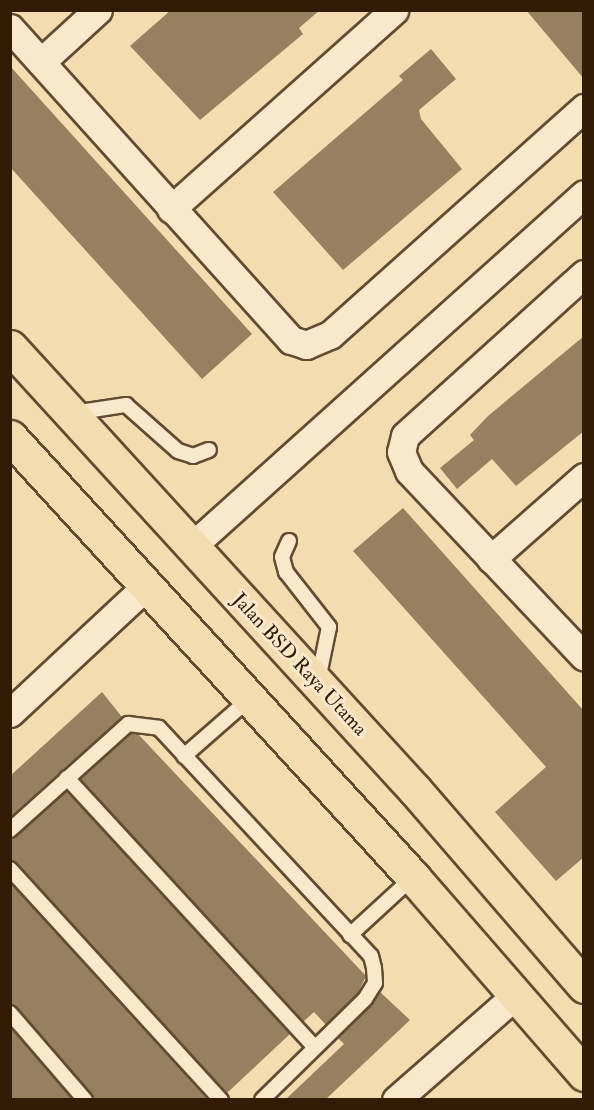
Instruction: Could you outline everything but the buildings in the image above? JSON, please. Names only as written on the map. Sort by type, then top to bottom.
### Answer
[{"type":"main road","name":"Jalan BSD Raya Utama","points":[[10,347],[190,547],[317,682],[584,986]]},
{"type":"main road","points":[[10,438],[412,877],[584,1074]]},
{"type":"street","points":[[41,62],[98,10]]},
{"type":"street","points":[[171,209],[394,10]]},
{"type":"street","points":[[10,28],[171,209],[291,339],[306,345],[330,335],[584,108]]},
{"type":"street","points":[[190,547],[584,194]]},
{"type":"street","points":[[584,274],[405,436],[401,452],[410,471],[584,657]]},
{"type":"street","points":[[491,559],[584,477]]},
{"type":"street","points":[[10,712],[145,587]]},
{"type":"street","points":[[396,1100],[515,996]]},
{"type":"lane","points":[[70,414],[126,405],[178,451],[193,456],[209,450]]},
{"type":"lane","points":[[289,541],[282,557],[286,572],[329,627],[317,682]]},
{"type":"lane","points":[[184,756],[248,700]]},
{"type":"lane","points":[[10,830],[128,724],[159,728],[371,956],[375,983],[262,1100]]},
{"type":"lane","points":[[67,778],[314,1047]]},
{"type":"lane","points":[[10,869],[221,1100]]},
{"type":"lane","points":[[350,935],[412,877]]},
{"type":"lane","points":[[10,1012],[85,1100]]}]
